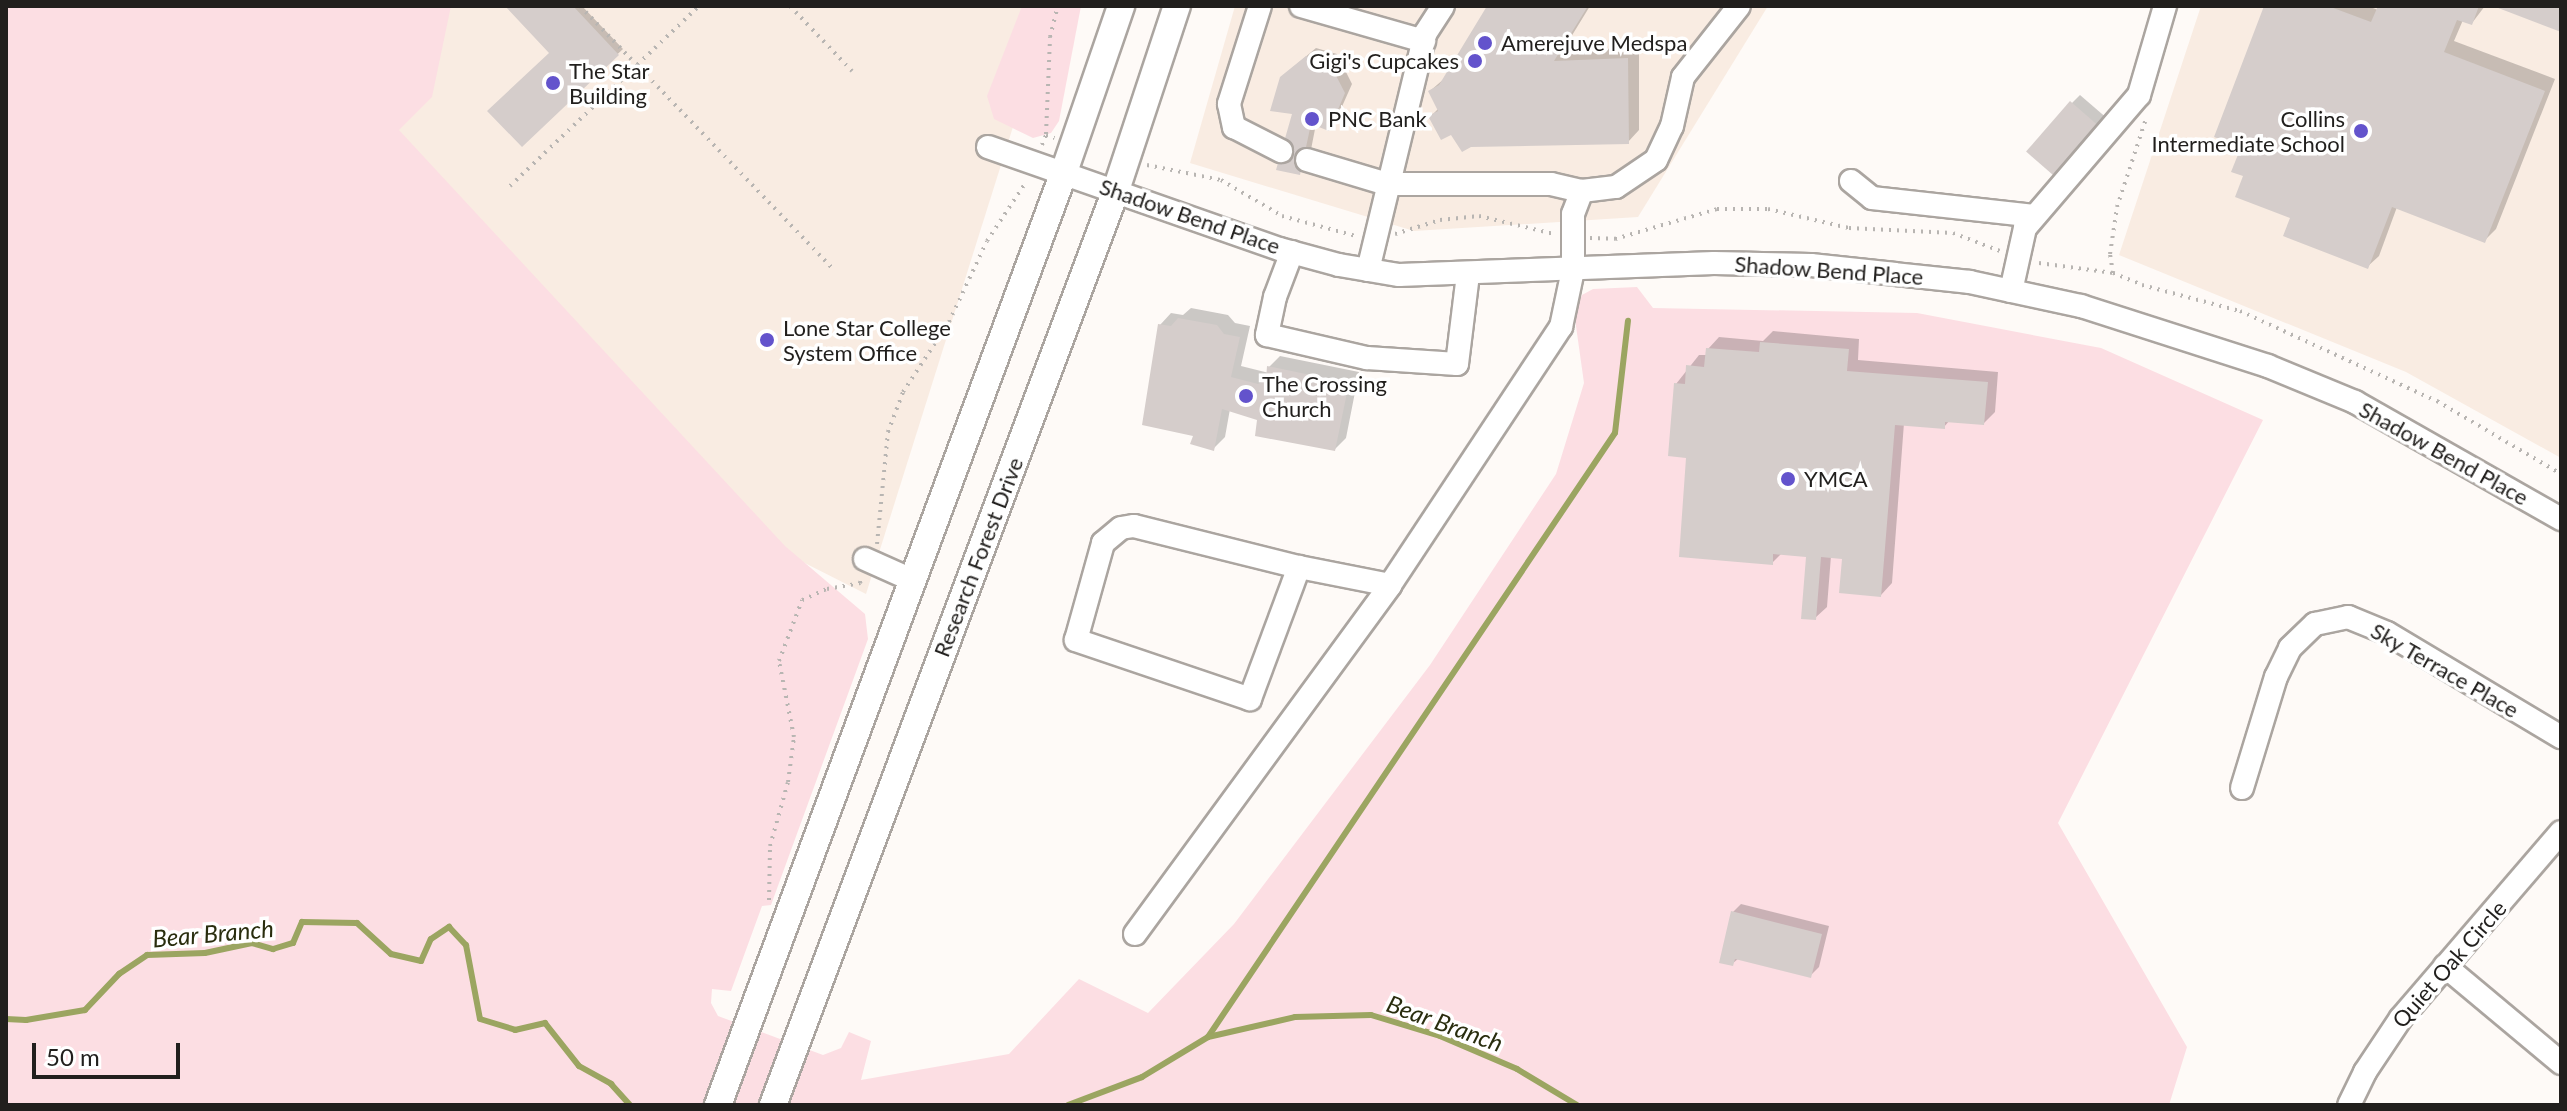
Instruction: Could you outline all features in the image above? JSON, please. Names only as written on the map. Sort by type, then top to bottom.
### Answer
[{"type":"main road","points":[[718,1105],[1064,172],[1121,6]]},
{"type":"main road","name":"Research Forest Drive","points":[[773,1105],[1116,190],[1177,6]]},
{"type":"street","points":[[1260,6],[1229,104],[1234,127],[1281,151]]},
{"type":"street","points":[[1301,6],[1424,41]]},
{"type":"street","points":[[1368,270],[1424,41],[1443,6]]},
{"type":"street","points":[[1307,160],[1387,184],[1551,184],[1582,191],[1616,187],[1656,160],[1672,126],[1683,77],[1739,6]]},
{"type":"street","points":[[2011,291],[2022,234],[2034,216],[2136,101],[2165,6]]},
{"type":"street","name":"Shadow Bend Place","points":[[988,147],[1292,252],[1399,275],[1714,263],[1811,265],[1912,274],[2081,306],[2185,338],[2355,402],[2561,519]]},
{"type":"street","points":[[1851,181],[1872,198],[2034,216]]},
{"type":"street","points":[[1135,934],[1390,585],[1561,327],[1573,270],[1573,214],[1582,191]]},
{"type":"street","points":[[1292,252],[1275,297],[1267,335],[1367,358],[1457,364],[1468,274]]},
{"type":"street","points":[[1299,567],[1250,699],[1076,640],[1103,543],[1121,528],[1134,526],[1299,567],[1390,585]]},
{"type":"street","points":[[871,554],[912,580]]},
{"type":"street","name":"Sky Terrace Place","points":[[2242,788],[2276,677],[2290,648],[2315,624],[2348,617],[2387,633],[2561,737]]},
{"type":"street","name":"Quiet Oak Circle","points":[[2349,1105],[2382,1044],[2561,832]]},
{"type":"street","points":[[2445,966],[2561,1063]]},
{"type":"path","points":[[580,6],[833,269]]},
{"type":"path","points":[[510,186],[699,6]]},
{"type":"path","points":[[790,6],[852,71]]},
{"type":"path","points":[[1046,135],[1050,37],[1058,6]]},
{"type":"path","points":[[2113,273],[2110,254],[2117,207],[2150,107]]},
{"type":"path","points":[[768,908],[770,846],[788,782],[794,737],[779,661],[802,600],[827,589],[860,583],[871,554]]},
{"type":"shaded area","points":[[6,6],[451,6],[432,97],[399,130],[785,546],[865,614],[868,639],[771,905],[762,906],[731,991],[712,989],[711,1003],[718,1016],[823,1055],[841,1048],[849,1032],[871,1041],[861,1080],[1009,1054],[1079,979],[1148,1013],[1234,924],[1430,665],[1556,474],[1584,383],[1574,312],[1582,295],[1593,289],[1637,287],[1653,308],[1917,313],[2101,348],[2263,420],[2058,823],[2187,1047],[2169,1105],[6,1105]]},
{"type":"shaded area","name":"Lone Star College System Office","points":[[382,6],[1051,6],[866,594],[781,551],[392,130]]},
{"type":"shaded area","points":[[1022,6],[1081,6],[1059,121],[1051,133],[1033,138],[994,119],[987,96]]},
{"type":"shaded area","points":[[1235,6],[1768,6],[1638,217],[1414,231],[1190,163]]},
{"type":"shaded area","name":"Collins Intermediate School","points":[[2201,6],[2561,6],[2561,458],[2406,372],[2119,255]]},
{"type":"building","name":"The Star Building","points":[[505,6],[573,6],[619,55],[522,147],[487,111],[549,53]]},
{"type":"building","points":[[1487,6],[1588,6],[1554,61],[1628,58],[1629,144],[1471,147],[1462,152],[1451,135],[1441,140],[1428,116],[1438,111],[1428,91],[1439,85]]},
{"type":"building","points":[[2264,6],[2328,6],[2371,22],[2378,6],[2479,6],[2472,25],[2457,20],[2444,52],[2545,91],[2485,243],[2392,207],[2368,269],[2283,236],[2290,218],[2235,197],[2243,176],[2231,172],[2241,147],[2214,137]]},
{"type":"building","points":[[2493,6],[2561,6],[2561,32]]},
{"type":"building","name":"PNC Bank","points":[[1306,56],[1329,62],[1345,93],[1329,131],[1311,124],[1300,175],[1276,170],[1292,114],[1270,111],[1280,77]]},
{"type":"building","points":[[2070,101],[2102,129],[2058,180],[2026,152]]},
{"type":"building","name":"The Crossing Church","points":[[1178,318],[1217,325],[1224,334],[1240,337],[1231,377],[1258,384],[1266,380],[1267,366],[1349,383],[1335,451],[1255,436],[1257,420],[1222,409],[1214,451],[1190,444],[1193,436],[1142,425],[1158,324],[1171,326]]},
{"type":"building","name":"YMCA","points":[[1760,342],[1849,349],[1847,371],[1988,382],[1984,425],[1945,422],[1945,429],[1895,425],[1881,597],[1839,593],[1842,559],[1821,557],[1816,620],[1801,619],[1806,557],[1773,554],[1773,565],[1679,557],[1686,458],[1668,456],[1674,383],[1685,384],[1686,365],[1704,367],[1706,348],[1759,352]]},
{"type":"building","points":[[1731,911],[1822,934],[1811,978],[1735,959],[1733,966],[1719,963]]},
{"type":"waterway","points":[[1208,1037],[1615,433],[1628,321]]},
{"type":"waterway","name":"Bear Branch","points":[[6,1019],[26,1020],[85,1010],[119,974],[147,955],[205,953],[252,943],[273,949],[293,943],[302,922],[357,923],[391,954],[421,961],[431,939],[449,927],[466,945],[480,1019],[515,1030],[545,1023],[579,1066],[611,1084],[630,1105]]},
{"type":"waterway","name":"Bear Branch","points":[[1068,1105],[1142,1077],[1208,1037],[1295,1017],[1371,1015],[1440,1036],[1517,1069],[1577,1105]]},
{"type":"place","name":"Amerejuve Medspa","points":[[1485,43]]},
{"type":"place","name":"Gigi's Cupcakes","points":[[1475,61]]},
{"type":"place","name":"The Star Building","points":[[553,83]]},
{"type":"place","name":"PNC Bank","points":[[1312,119]]},
{"type":"place","name":"Collins Intermediate School","points":[[2361,131]]},
{"type":"place","name":"Lone Star College System Office","points":[[767,340]]},
{"type":"place","name":"The Crossing Church","points":[[1246,396]]},
{"type":"place","name":"YMCA","points":[[1788,479]]}]
